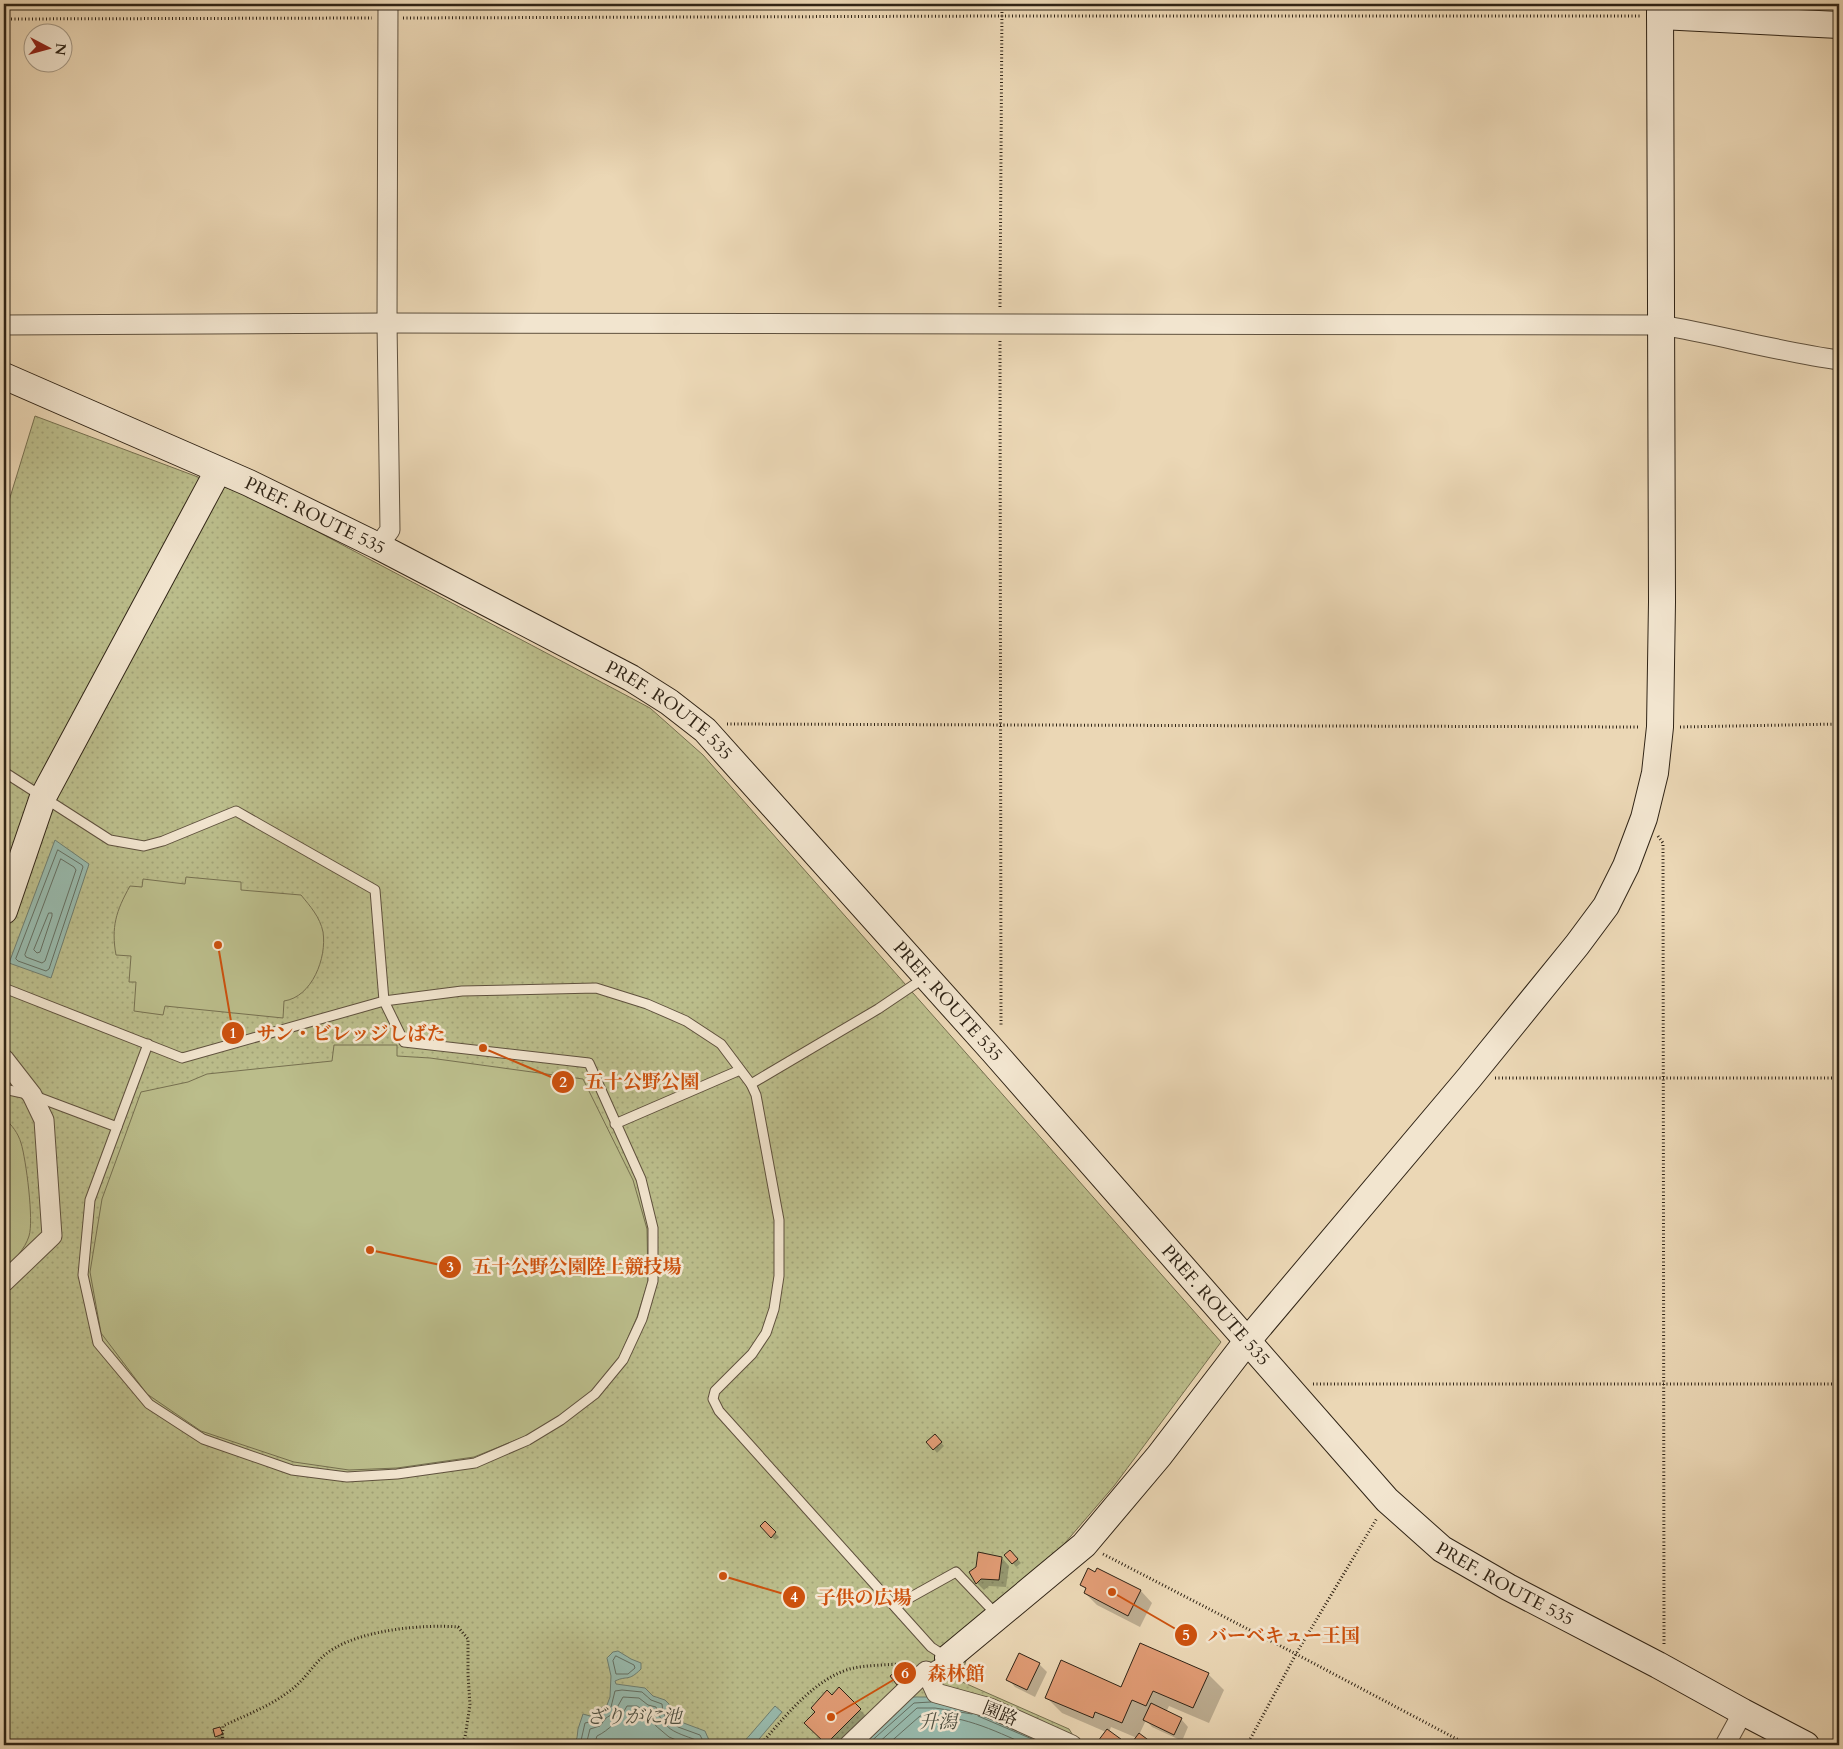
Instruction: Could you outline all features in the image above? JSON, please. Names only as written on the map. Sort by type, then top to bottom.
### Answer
[{"type":"street","points":[[948,1658],[1084,1545],[1159,1456],[1248,1340],[1469,1078],[1577,945],[1606,906],[1626,866],[1644,818],[1656,773],[1660,727],[1662,602],[1660,10],[1839,25]]},
{"type":"street","points":[[378,546],[390,530],[387,323],[388,11]]},
{"type":"street","points":[[4,326],[387,323],[1661,325],[1709,333],[1792,354],[1839,360]]},
{"type":"street","name":"PREF. ROUTE 535","points":[[4,376],[249,483],[378,546],[631,678],[669,702],[705,730],[993,1051],[1387,1500],[1442,1549],[1508,1587],[1806,1745]]},
{"type":"street","points":[[4,910],[43,796],[218,471]]},
{"type":"street","points":[[4,1059],[32,1095],[44,1120],[52,1236],[4,1282]]},
{"type":"street","points":[[849,1745],[926,1671]]},
{"type":"street","name":"園路","points":[[926,1671],[936,1693],[990,1708],[1072,1745]]},
{"type":"street","points":[[1725,1745],[1743,1712]]},
{"type":"lane","points":[[4,772],[110,840],[144,846],[163,842],[236,811],[375,890],[384,1001],[404,1042],[589,1063],[640,1179],[653,1228],[653,1281],[642,1318],[623,1360],[595,1394],[561,1420],[528,1440],[475,1462],[407,1473],[347,1476],[292,1470],[203,1438],[150,1404],[98,1343],[83,1275],[90,1200],[148,1044]]},
{"type":"lane","points":[[751,1084],[878,1009],[926,977]]},
{"type":"lane","points":[[4,988],[182,1058],[384,1001],[462,991],[596,988],[647,1004],[686,1021],[721,1044],[751,1084],[756,1095],[779,1220],[779,1276],[774,1309],[766,1332],[752,1354],[715,1391],[713,1399],[719,1411],[931,1647],[948,1658],[926,1671]]},
{"type":"lane","points":[[615,1124],[740,1070]]},
{"type":"lane","points":[[4,1089],[32,1095],[117,1127]]},
{"type":"lane","points":[[895,1606],[956,1572],[998,1616]]},
{"type":"path","points":[[993,1051],[1001,1031],[1000,323],[1002,4]]},
{"type":"path","points":[[4,19],[388,11],[1002,16],[1660,10]]},
{"type":"path","points":[[705,730],[728,724],[1660,727],[1839,724]]},
{"type":"path","points":[[1644,818],[1663,843],[1664,1647],[1658,1665]]},
{"type":"path","points":[[1469,1078],[1839,1078]]},
{"type":"path","points":[[1291,1389],[1311,1384],[1839,1384]]},
{"type":"path","points":[[1247,1745],[1296,1654],[1387,1500]]},
{"type":"path","points":[[1084,1545],[1468,1745]]},
{"type":"path","points":[[222,1745],[223,1726],[278,1700],[298,1684],[318,1660],[335,1648],[364,1636],[397,1630],[445,1626],[458,1627],[468,1639],[470,1705],[465,1737],[460,1745]]},
{"type":"path","points":[[760,1745],[797,1703],[828,1679],[853,1668],[862,1667],[900,1664],[926,1671]]},
{"type":"green space","points":[[35,416],[254,498],[650,708],[703,755],[1221,1342],[1114,1486],[967,1657],[960,1681],[1069,1729],[1079,1745],[4,1745],[4,686],[6,685],[4,666],[4,517]]},
{"type":"green space","points":[[186,877],[241,882],[241,890],[301,895],[314,912],[320,921],[323,932],[323,953],[320,964],[310,984],[294,998],[284,1001],[283,1018],[165,1006],[163,1015],[134,1011],[136,982],[129,982],[131,956],[116,955],[114,936],[116,919],[121,903],[130,886],[142,887],[143,879],[185,884]]},
{"type":"green space","points":[[334,1045],[397,1045],[397,1056],[430,1058],[583,1079],[633,1180],[647,1229],[648,1282],[637,1317],[619,1358],[592,1391],[560,1416],[526,1436],[474,1457],[397,1468],[349,1470],[294,1462],[201,1431],[147,1394],[101,1333],[90,1272],[102,1199],[141,1092],[188,1082],[207,1074],[332,1061]]},
{"type":"green space","points":[[4,1118],[10,1123],[21,1143],[27,1176],[31,1217],[29,1236],[25,1245],[4,1270]]},
{"type":"water","points":[[55,840],[89,864],[51,978],[9,963]]},
{"type":"water","name":"ざりがに池","points":[[618,1651],[641,1663],[641,1669],[630,1677],[615,1681],[616,1684],[645,1688],[653,1696],[665,1700],[669,1704],[669,1714],[681,1722],[705,1731],[711,1745],[573,1745],[577,1738],[583,1714],[594,1717],[598,1709],[607,1705],[610,1697],[611,1676],[607,1658],[613,1652]]},
{"type":"water","name":"升潟","points":[[913,1697],[936,1697],[1066,1745],[860,1745]]},
{"type":"water","points":[[775,1706],[782,1712],[754,1745],[736,1745],[743,1743]]},
{"type":"building","points":[[935,1434],[942,1442],[933,1450],[926,1442]]},
{"type":"building","points":[[765,1521],[776,1532],[771,1538],[760,1526]]},
{"type":"building","points":[[1010,1550],[1018,1559],[1012,1564],[1004,1555]]},
{"type":"building","points":[[978,1552],[1002,1557],[999,1580],[981,1579],[976,1584],[969,1572],[976,1567]]},
{"type":"building","points":[[1088,1568],[1095,1572],[1097,1568],[1141,1590],[1128,1616],[1084,1593],[1086,1588],[1080,1585]]},
{"type":"building","points":[[1140,1643],[1209,1673],[1193,1708],[1153,1691],[1146,1706],[1132,1700],[1122,1723],[1095,1712],[1093,1718],[1045,1698],[1061,1660],[1121,1687]]},
{"type":"building","points":[[1019,1653],[1040,1663],[1027,1690],[1006,1680]]},
{"type":"building","points":[[895,1672],[902,1681],[897,1685],[890,1676]]},
{"type":"building","points":[[839,1687],[861,1709],[826,1744],[804,1723],[815,1712],[811,1708],[827,1690],[832,1695]]},
{"type":"building","points":[[1151,1703],[1182,1718],[1174,1735],[1143,1720]]},
{"type":"building","points":[[220,1727],[223,1734],[215,1737],[213,1729]]},
{"type":"building","points":[[1107,1729],[1129,1745],[1095,1745]]},
{"type":"building","points":[[1139,1733],[1155,1745],[1130,1745]]},
{"type":"place","name":"サン・ビレッジしばた","points":[[218,945]]},
{"type":"place","name":"五十公野公園","points":[[483,1048]]},
{"type":"place","name":"五十公野公園陸上競技場","points":[[370,1250]]},
{"type":"place","name":"子供の広場","points":[[723,1576]]},
{"type":"place","name":"バーベキュー王国","points":[[1112,1592]]},
{"type":"place","name":"森林館","points":[[831,1717]]}]
